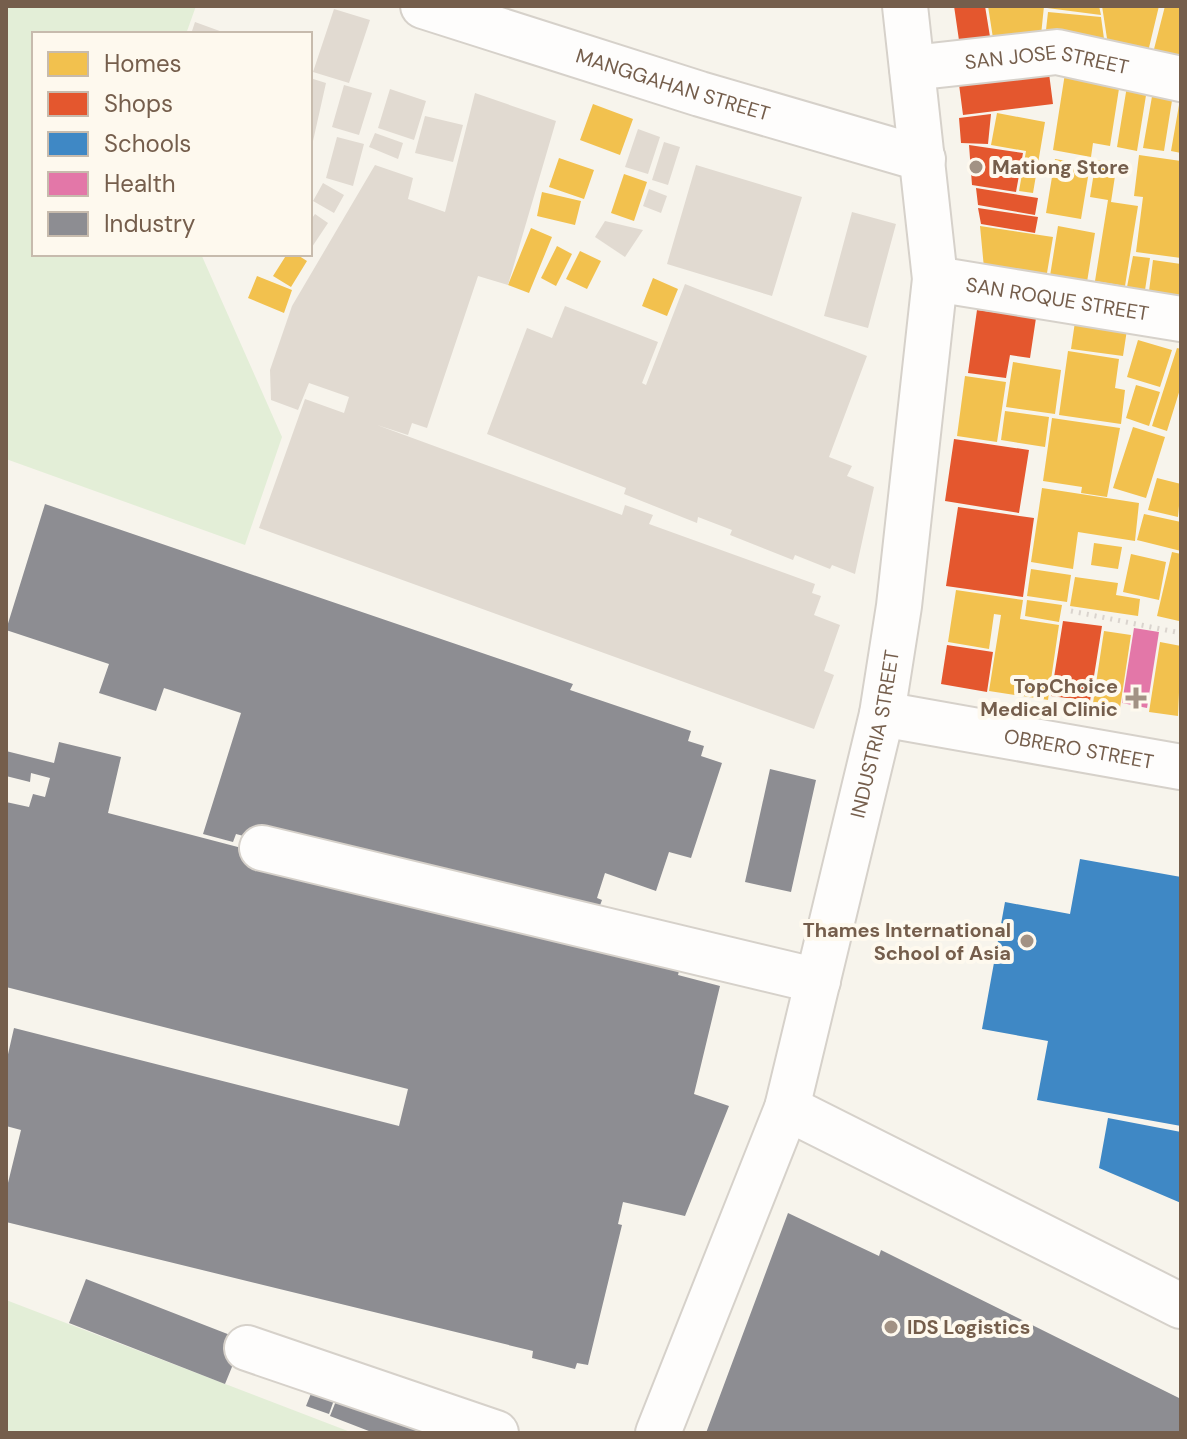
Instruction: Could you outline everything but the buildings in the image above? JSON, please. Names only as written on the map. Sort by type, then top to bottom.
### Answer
[{"type":"street","name":"MANGGAHAN STREET","points":[[423,6],[700,94],[923,159]]},
{"type":"street","name":"INDUSTRIA STREET","points":[[658,1433],[787,1108],[882,714],[899,606],[935,279],[905,6]]},
{"type":"street","name":"SAN JOSE STREET","points":[[912,68],[1057,52],[1181,79]]},
{"type":"street","name":"SAN ROQUE STREET","points":[[935,279],[1181,319]]},
{"type":"street","name":"OBRERO STREET","points":[[882,714],[1181,767]]},
{"type":"street","points":[[262,848],[818,981]]},
{"type":"street","points":[[787,1108],[1181,1306]]},
{"type":"street","points":[[247,1348],[496,1433]]},
{"type":"path","points":[[1071,611],[1181,633]]},
{"type":"green space","points":[[6,6],[196,6],[187,32],[32,32],[32,256],[202,256],[282,437],[245,545],[6,459]]},
{"type":"green space","points":[[6,1300],[353,1433],[6,1433]]},
{"type":"place","name":"Mationg Store","points":[[976,167]]},
{"type":"place","name":"TopChoice Medical Clinic","points":[[1136,698]]},
{"type":"place","name":"Thames International School of Asia","points":[[1027,941]]},
{"type":"place","name":"IDS Logistics","points":[[891,1327]]}]
